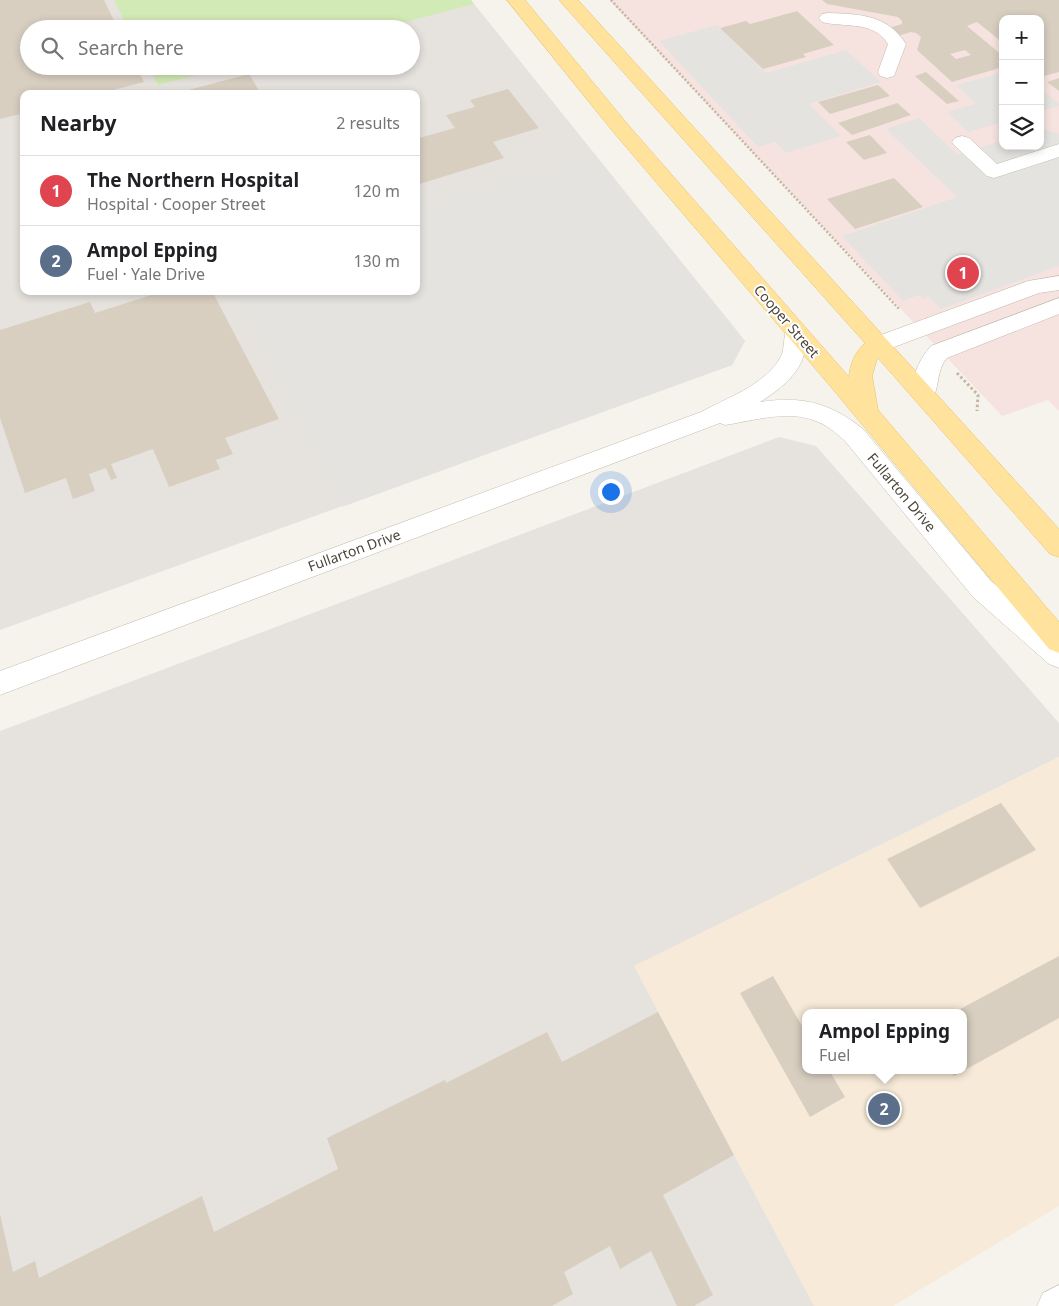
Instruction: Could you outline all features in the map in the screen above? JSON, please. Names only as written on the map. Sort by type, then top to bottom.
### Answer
[{"type":"main road","name":"Cooper Street","points":[[516,0],[622,130],[866,412],[1059,640]]},
{"type":"main road","points":[[568,0],[924,394],[1059,547]]},
{"type":"main road","points":[[866,412],[861,375],[863,362],[866,355],[878,345]]},
{"type":"street","points":[[828,18],[876,24],[886,31],[897,44],[887,72]]},
{"type":"street","points":[[970,139],[1002,170],[1059,150]]},
{"type":"street","points":[[878,345],[1036,286],[1059,284]]},
{"type":"street","points":[[924,394],[926,373],[934,356],[939,352],[1059,306]]},
{"type":"street","name":"Fullarton Drive","points":[[0,682],[708,418],[775,380],[788,365],[793,355],[796,332]]},
{"type":"street","name":"Fullarton Drive","points":[[708,418],[790,407],[817,411],[840,421],[854,435],[982,589],[1059,656]]},
{"type":"path","points":[[611,0],[917,329]]},
{"type":"path","points":[[939,352],[978,395],[977,412]]},
{"type":"shaded area","points":[[0,0],[471,0],[745,341],[732,365],[0,630]]},
{"type":"shaded area","points":[[609,0],[1059,0],[1059,411],[1048,400],[1002,416]]},
{"type":"shaded area","points":[[717,25],[766,73],[846,50],[881,82],[809,104],[841,136],[786,153],[775,142],[758,147],[659,41]]},
{"type":"shaded area","points":[[999,73],[999,123],[968,132],[947,112],[976,104],[956,85]]},
{"type":"shaded area","points":[[1044,91],[1059,104],[1059,106],[1044,110]]},
{"type":"shaded area","points":[[919,118],[958,155],[999,141],[999,150],[1044,150],[1044,129],[1059,134],[1059,266],[941,309],[929,297],[923,299],[919,295],[903,301],[842,236],[957,197],[886,129]]},
{"type":"shaded area","points":[[593,153],[745,341],[732,365],[342,507],[236,295],[420,295],[420,205]]},
{"type":"shaded area","points":[[779,437],[816,446],[1059,723],[1059,757],[634,966],[814,1306],[0,1306],[0,731]]},
{"type":"shaded area","points":[[1059,757],[1059,1206],[893,1306],[814,1306],[634,966]]},
{"type":"green space","points":[[114,0],[471,0],[474,4],[413,20],[124,20]]},
{"type":"green space","points":[[153,75],[197,75],[158,85]]},
{"type":"building","points":[[0,0],[104,0],[114,20],[20,20],[20,75],[140,75],[144,82],[113,90],[20,90],[20,114],[0,119]]},
{"type":"building","points":[[822,0],[1059,0],[1059,72],[1044,76],[1044,15],[999,15],[999,40],[977,22],[967,26],[999,53],[999,68],[952,82],[917,50],[921,37],[916,33],[911,32],[888,39],[878,31],[902,24],[898,17],[827,4]],"holes":[[[965,50],[971,55],[956,59],[950,54]]]},
{"type":"building","points":[[797,11],[834,45],[803,54],[806,57],[763,69],[720,28],[746,21],[750,24]]},
{"type":"building","points":[[926,72],[959,101],[947,104],[915,76]]},
{"type":"building","points":[[250,75],[259,90],[188,90]]},
{"type":"building","points":[[1059,78],[1059,91],[1047,82]]},
{"type":"building","points":[[878,85],[890,96],[830,114],[818,102]]},
{"type":"building","points":[[508,89],[539,128],[493,142],[504,158],[420,184],[420,138],[455,128],[446,115],[475,107],[470,100]]},
{"type":"building","points":[[897,103],[911,115],[852,135],[838,123]]},
{"type":"building","points":[[870,135],[887,153],[864,160],[846,142]]},
{"type":"building","points":[[894,178],[923,207],[855,229],[827,199]]},
{"type":"building","points":[[151,295],[214,295],[279,419],[225,438],[233,454],[216,460],[220,469],[169,487],[153,449],[111,464],[117,478],[111,480],[106,468],[89,474],[95,491],[73,499],[66,478],[25,493],[0,418],[0,330],[90,302],[95,313]]},
{"type":"building","points":[[1001,803],[1036,850],[920,908],[887,859]]},
{"type":"building","points":[[1059,956],[1059,1018],[967,1069],[967,1009],[960,1009]]},
{"type":"building","points":[[773,976],[802,1026],[802,1074],[831,1074],[845,1097],[810,1117],[740,993]]},
{"type":"building","points":[[658,1012],[734,1155],[663,1195],[713,1295],[694,1306],[677,1306],[651,1251],[620,1269],[610,1246],[564,1272],[573,1294],[552,1306],[0,1306],[0,1214],[13,1272],[35,1261],[39,1278],[202,1196],[214,1232],[338,1169],[327,1138],[445,1080],[446,1083],[547,1032],[562,1062]]},
{"type":"place","name":"The Northern Hospital","points":[[963,273]]},
{"type":"place","name":"Ampol Epping","points":[[884,1109]]}]
